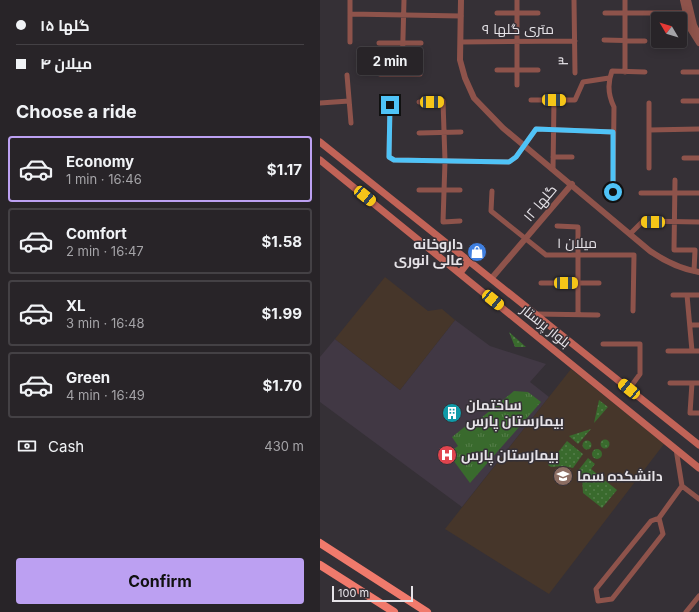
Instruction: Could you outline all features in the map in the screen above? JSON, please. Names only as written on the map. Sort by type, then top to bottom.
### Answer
[{"type":"highway","points":[[320,543],[427,612]]},
{"type":"highway","points":[[320,565],[394,612]]},
{"type":"main road","name":"بلوار پرستار","points":[[320,142],[699,445]]},
{"type":"main road","name":"بلوار پرستار","points":[[320,160],[699,468]]},
{"type":"main road","points":[[460,273],[469,261]]},
{"type":"street","points":[[350,0],[350,42]]},
{"type":"street","points":[[402,74],[404,0]]},
{"type":"street","points":[[461,0],[460,60],[464,78],[474,98],[486,112],[650,251],[667,263],[696,272],[695,250],[674,250],[675,180]]},
{"type":"street","points":[[517,0],[517,85]]},
{"type":"street","name":"۳","points":[[574,0],[575,73]]},
{"type":"street","points":[[625,72],[626,0]]},
{"type":"street","points":[[683,0],[685,12]]},
{"type":"street","points":[[688,0],[694,25],[699,35]]},
{"type":"street","points":[[497,13],[538,13]]},
{"type":"street","points":[[605,13],[651,13]]},
{"type":"street","points":[[350,14],[461,16]]},
{"type":"street","points":[[687,20],[689,27],[699,44]]},
{"type":"street","points":[[604,40],[645,41]]},
{"type":"street","name":"۹ متری گلها","points":[[461,42],[575,41]]},
{"type":"street","points":[[379,43],[421,43]]},
{"type":"street","points":[[497,70],[538,70]]},
{"type":"street","points":[[613,192],[614,107],[609,96],[609,78],[612,72],[645,72]]},
{"type":"street","points":[[683,72],[699,72]]},
{"type":"street","points":[[380,74],[420,74]]},
{"type":"street","points":[[347,75],[352,123]]},
{"type":"street","points":[[531,100],[575,100],[583,82],[609,78]]},
{"type":"street","points":[[553,169],[554,100]]},
{"type":"street","points":[[320,103],[349,101]]},
{"type":"street","points":[[420,102],[443,101],[445,160],[443,222],[460,221]]},
{"type":"street","points":[[683,101],[699,101]]},
{"type":"street","points":[[649,103],[649,168]]},
{"type":"street","points":[[390,105],[389,157],[391,159],[509,162],[516,157],[536,129],[613,132]]},
{"type":"street","points":[[649,130],[699,129]]},
{"type":"street","points":[[419,133],[461,132]]},
{"type":"street","points":[[554,157],[572,157]]},
{"type":"street","points":[[684,158],[699,158]]},
{"type":"street","name":"گلها ۱۲","points":[[491,279],[572,184]]},
{"type":"street","points":[[419,190],[460,190]]},
{"type":"street","name":"میلان ۱","points":[[492,191],[491,211],[546,255],[634,255],[633,311]]},
{"type":"street","points":[[641,193],[699,193]]},
{"type":"street","points":[[630,234],[643,222],[699,222]]},
{"type":"street","points":[[557,226],[578,227],[578,314]]},
{"type":"street","points":[[541,283],[599,284]]},
{"type":"street","points":[[673,295],[699,295]]},
{"type":"street","points":[[687,295],[692,351]]},
{"type":"street","points":[[536,314],[598,315]]},
{"type":"street","points":[[690,325],[699,325]]},
{"type":"street","points":[[604,344],[640,344],[640,374],[629,389]]},
{"type":"street","points":[[668,351],[699,351]]},
{"type":"street","points":[[670,383],[699,383]]},
{"type":"street","points":[[692,383],[690,413],[699,413]]},
{"type":"street","points":[[676,449],[682,486],[699,500]]},
{"type":"street","points":[[659,518],[663,534],[612,599],[598,601],[596,589],[650,521],[659,518],[682,486]]},
{"type":"street","points":[[686,612],[699,596]]},
{"type":"shaded area","points":[[385,277],[428,311],[442,309],[455,320],[400,390],[335,339]]},
{"type":"shaded area","name":"بیمارستان پارس","points":[[455,320],[490,346],[546,364],[530,382],[549,397],[462,507],[320,402],[320,357],[335,339],[400,390]]},
{"type":"shaded area","name":"دانشکده سما","points":[[571,369],[664,444],[549,594],[445,529]]},
{"type":"green space","points":[[509,332],[526,347],[515,347]]},
{"type":"green space","points":[[514,391],[528,392],[541,402],[470,483],[448,453],[458,446],[452,437],[467,425],[470,427]]},
{"type":"green space","points":[[599,400],[608,407],[594,423]]},
{"type":"green space","points":[[591,429],[578,444],[569,436]]},
{"type":"green space","points":[[587,440],[592,445],[587,450],[582,445]]},
{"type":"green space","points":[[603,440],[607,440],[609,444],[607,448],[603,448],[601,446],[601,442]]},
{"type":"green space","points":[[567,441],[583,454],[573,468],[563,466],[551,467],[548,465]]},
{"type":"green space","points":[[595,449],[599,449],[602,454],[599,459],[595,459],[592,456],[592,452]]},
{"type":"green space","points":[[588,458],[595,464],[591,469],[617,490],[602,508],[583,493],[582,477],[577,472]]},
{"type":"place","name":"داروخانه عالی انوری","points":[[477,252]]},
{"type":"place","name":"ساختمان بیمارستان پارس","points":[[452,413]]},
{"type":"place","name":"بیمارستان پارس","points":[[447,455]]},
{"type":"place","name":"دانشکده سما","points":[[563,476]]},
{"type":"route","points":[[390,105],[389,157],[394,160],[509,162],[516,157],[536,129],[613,132],[613,192]]}]
